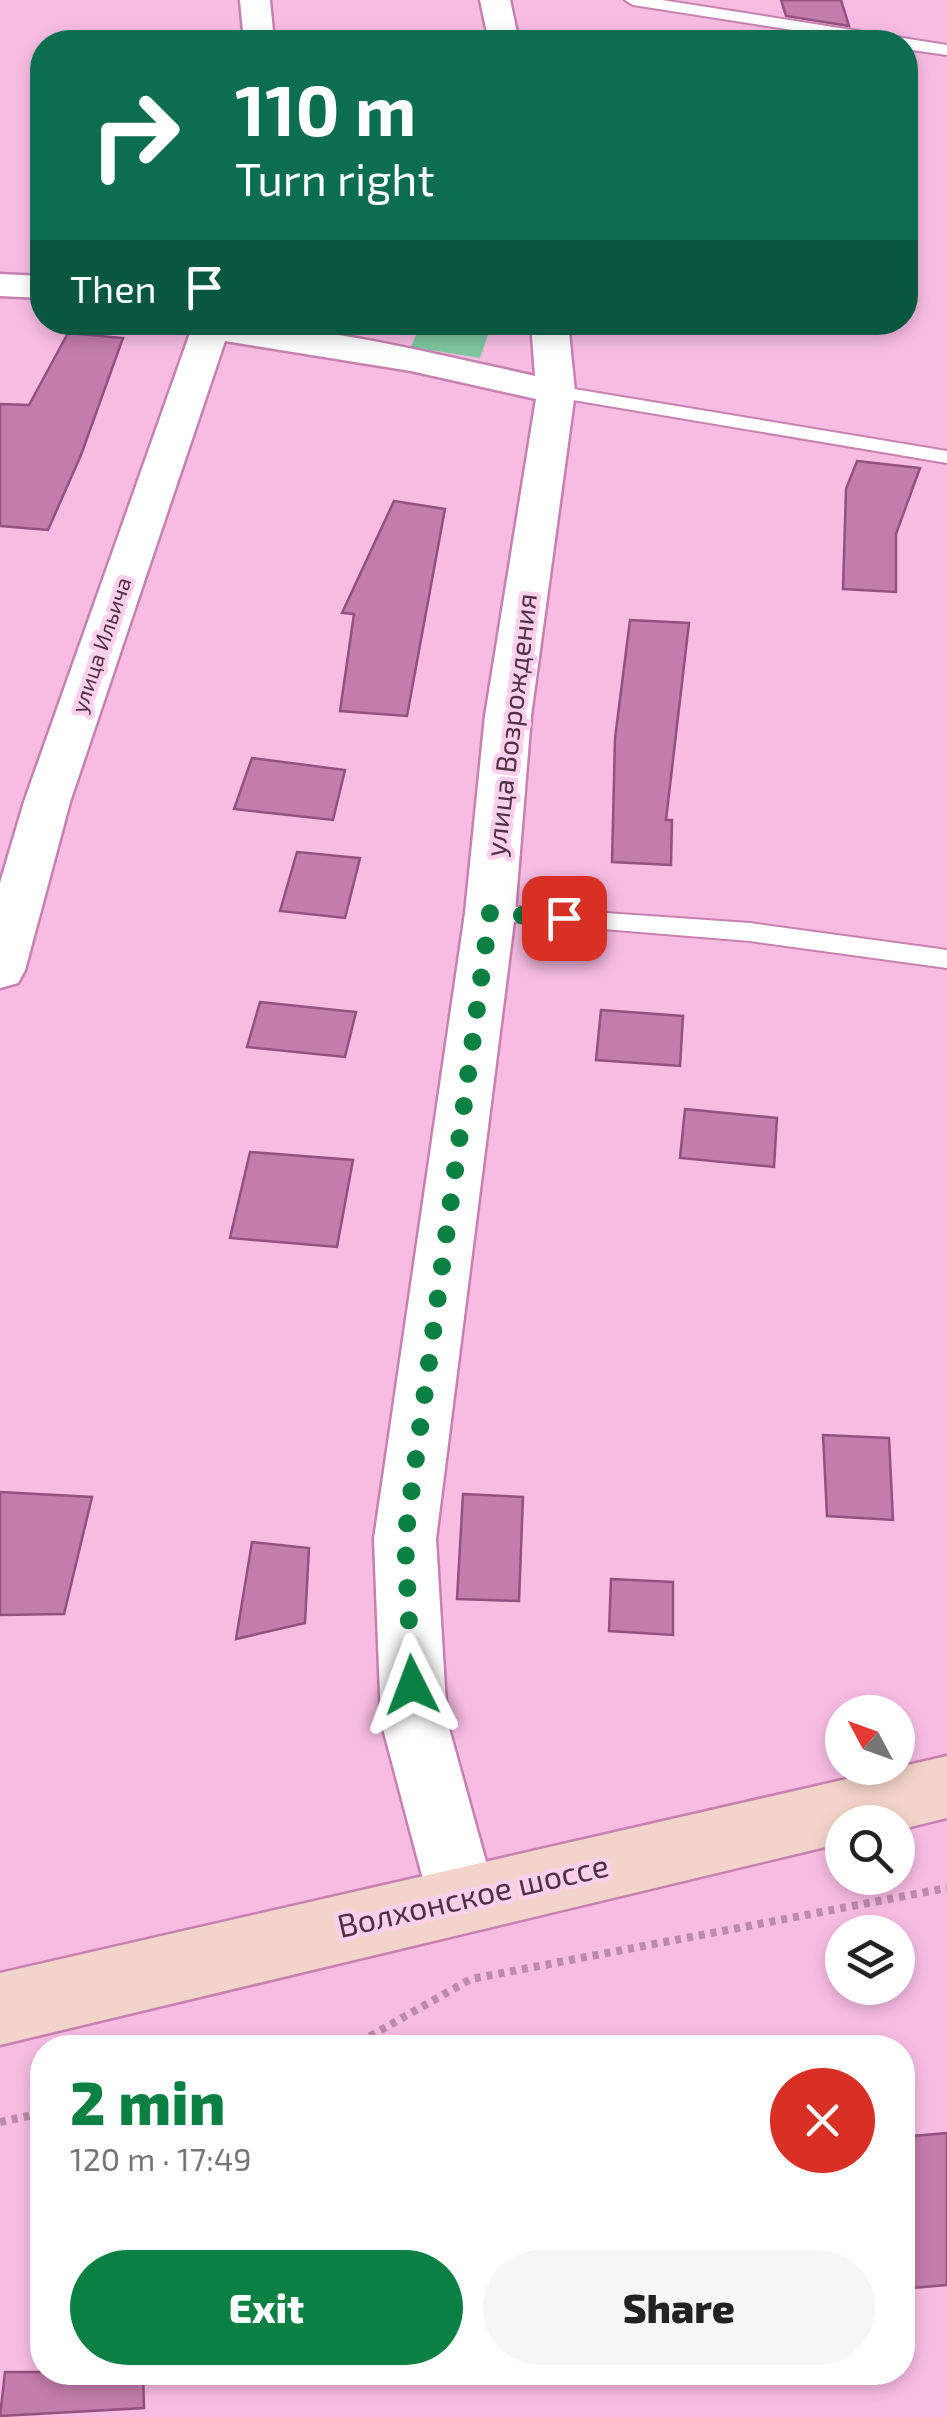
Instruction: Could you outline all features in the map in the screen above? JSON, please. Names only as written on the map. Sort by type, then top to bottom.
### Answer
[{"type":"main road","name":"Волхонское шоссе","points":[[0,2008],[947,1787]]},
{"type":"street","points":[[255,0],[258,30]]},
{"type":"street","points":[[496,0],[502,30]]},
{"type":"street","points":[[0,285],[30,286]]},
{"type":"street","name":"улица Ильича","points":[[0,970],[47,802],[208,335]]},
{"type":"street","points":[[268,335],[411,360],[556,392]]},
{"type":"street","name":"улица Возрождения","points":[[462,1898],[414,1721],[405,1539],[490,913],[508,716],[556,392],[550,335]]},
{"type":"lane","points":[[633,0],[821,30]]},
{"type":"lane","points":[[918,46],[947,50]]},
{"type":"lane","points":[[556,392],[947,457]]},
{"type":"lane","points":[[490,913],[750,932],[947,959]]},
{"type":"path","points":[[372,2035],[471,1979],[947,1888]]},
{"type":"path","points":[[0,2122],[30,2116]]},
{"type":"green space","points":[[416,335],[488,335],[480,358],[411,347]]},
{"type":"building","points":[[781,0],[841,0],[849,26],[786,16]]},
{"type":"building","points":[[67,335],[123,338],[81,455],[48,530],[0,526],[0,404],[29,405]]},
{"type":"building","points":[[857,461],[920,468],[896,534],[896,592],[843,589],[846,489]]},
{"type":"building","points":[[394,501],[445,509],[407,716],[340,711],[354,614],[342,613]]},
{"type":"building","points":[[630,620],[689,623],[666,820],[672,820],[671,865],[612,862],[615,738]]},
{"type":"building","points":[[252,758],[345,770],[333,820],[234,809]]},
{"type":"building","points":[[297,852],[360,858],[345,918],[280,911]]},
{"type":"building","points":[[260,1002],[356,1012],[345,1057],[247,1047]]},
{"type":"building","points":[[601,1010],[683,1016],[680,1066],[596,1060]]},
{"type":"building","points":[[685,1109],[777,1118],[774,1167],[680,1158]]},
{"type":"building","points":[[250,1152],[353,1160],[337,1247],[230,1238]]},
{"type":"building","points":[[823,1435],[889,1438],[893,1520],[827,1516]]},
{"type":"building","points":[[0,1492],[92,1497],[64,1614],[0,1615]]},
{"type":"building","points":[[463,1494],[523,1497],[519,1601],[457,1599]]},
{"type":"building","points":[[252,1542],[309,1548],[305,1623],[236,1639]]},
{"type":"building","points":[[611,1579],[673,1582],[673,1635],[609,1631]]},
{"type":"building","points":[[947,2133],[947,2285],[915,2288],[915,2136]]},
{"type":"building","points":[[5,2372],[30,2372],[30,2385],[143,2385],[144,2408],[0,2416]]},
{"type":"route","points":[[412,1685],[405,1539],[490,913],[564,918]]}]
